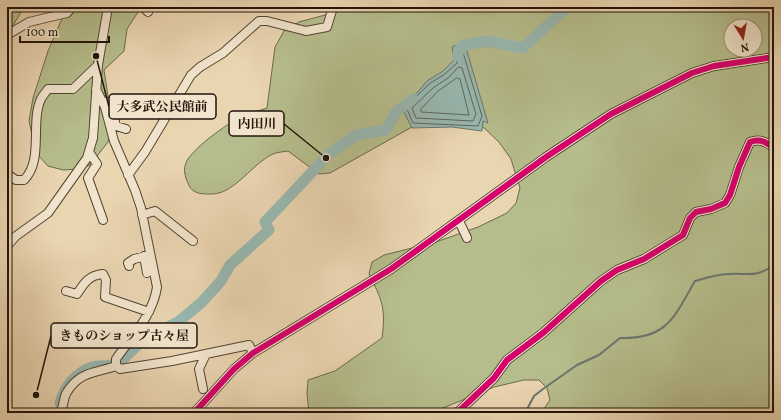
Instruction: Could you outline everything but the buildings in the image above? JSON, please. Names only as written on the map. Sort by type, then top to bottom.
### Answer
[{"type":"street","points":[[7,35],[29,22],[67,13],[72,7]]},
{"type":"street","points":[[7,246],[16,236],[48,213],[73,180],[87,158],[93,138],[98,65],[108,7]]},
{"type":"street","points":[[128,175],[145,152],[185,84],[200,67],[223,53],[259,21],[267,21],[306,31],[327,27],[333,7]]},
{"type":"street","points":[[194,413],[234,369],[253,353],[391,269],[569,141],[611,114],[692,73],[714,66],[774,58]]},
{"type":"street","points":[[7,174],[16,180],[24,180],[30,175],[36,147],[39,106],[41,98],[48,89],[73,89],[98,65]]},
{"type":"street","points":[[96,89],[103,102],[114,141],[135,190],[142,216],[147,256],[147,273]]},
{"type":"street","points":[[103,102],[110,102],[116,126],[126,129]]},
{"type":"street","points":[[457,413],[494,378],[507,360],[543,333],[601,280],[617,270],[644,259],[683,235],[690,218],[696,212],[711,209],[725,203],[730,195],[741,162],[750,142],[756,139],[766,141],[774,148]]},
{"type":"street","points":[[89,152],[96,164],[88,178],[103,220]]},
{"type":"street","points":[[142,216],[155,211],[193,241]]},
{"type":"street","points":[[459,221],[467,238]]},
{"type":"street","points":[[129,266],[128,263],[131,260],[147,256]]},
{"type":"street","points":[[116,366],[116,359],[149,312],[155,298],[157,287],[147,256]]},
{"type":"street","points":[[66,292],[77,294],[87,279],[92,276],[103,274],[106,280],[105,297],[149,312]]},
{"type":"street","points":[[60,413],[66,393],[77,380],[95,370],[116,366],[120,369],[249,345],[253,353]]},
{"type":"street","points":[[203,389],[199,369],[206,354]]},
{"type":"green space","points":[[7,7],[24,7],[8,34],[7,34]]},
{"type":"green space","points":[[67,7],[136,7],[138,12],[127,29],[124,51],[104,70],[112,122],[108,142],[90,165],[78,169],[63,170],[48,166],[36,153],[29,121],[33,98],[48,51]]},
{"type":"green space","points":[[334,7],[774,7],[774,413],[541,413],[550,400],[547,388],[539,380],[524,380],[494,387],[431,413],[309,413],[307,393],[308,380],[335,371],[382,338],[382,304],[369,274],[372,262],[384,255],[436,242],[478,227],[507,213],[516,203],[520,188],[511,159],[499,142],[482,126],[468,118],[412,127],[330,173],[319,174],[288,151],[275,153],[266,158],[229,189],[213,194],[202,194],[192,190],[186,178],[185,168],[186,163],[194,151],[210,137],[235,120],[247,114],[267,108],[275,47],[284,31],[299,22],[325,15],[334,10]]},
{"type":"water","points":[[464,41],[488,123],[483,121],[482,131],[452,127],[412,128],[401,106],[418,92],[427,81],[443,71],[454,60],[452,47]]},
{"type":"waterway","points":[[457,56],[461,46],[487,41],[523,48],[567,7]]},
{"type":"waterway","points":[[121,361],[144,339],[178,322],[201,303],[221,281],[230,265],[269,230],[265,222],[330,153],[356,135],[386,130],[396,112],[413,99]]},
{"type":"waterway","points":[[525,413],[534,396],[577,365],[599,355],[620,338],[649,335],[659,330],[675,315],[695,281],[712,276],[762,272],[774,265]]},
{"type":"waterway","points":[[60,403],[71,381],[80,373],[92,367],[111,365]]},
{"type":"cycle path","points":[[194,413],[234,369],[253,353],[391,269],[546,157],[611,114],[692,73],[714,66],[774,57]]},
{"type":"cycle path","points":[[457,413],[494,378],[507,360],[543,333],[601,281],[617,270],[644,259],[683,235],[690,218],[696,212],[711,209],[725,203],[730,195],[739,167],[750,142],[757,140],[763,141],[774,148]]},
{"type":"place","name":"大多武公民館前","points":[[96,56]]},
{"type":"place","name":"内田川","points":[[326,158]]},
{"type":"place","name":"きものショップ古々屋","points":[[36,395]]}]
